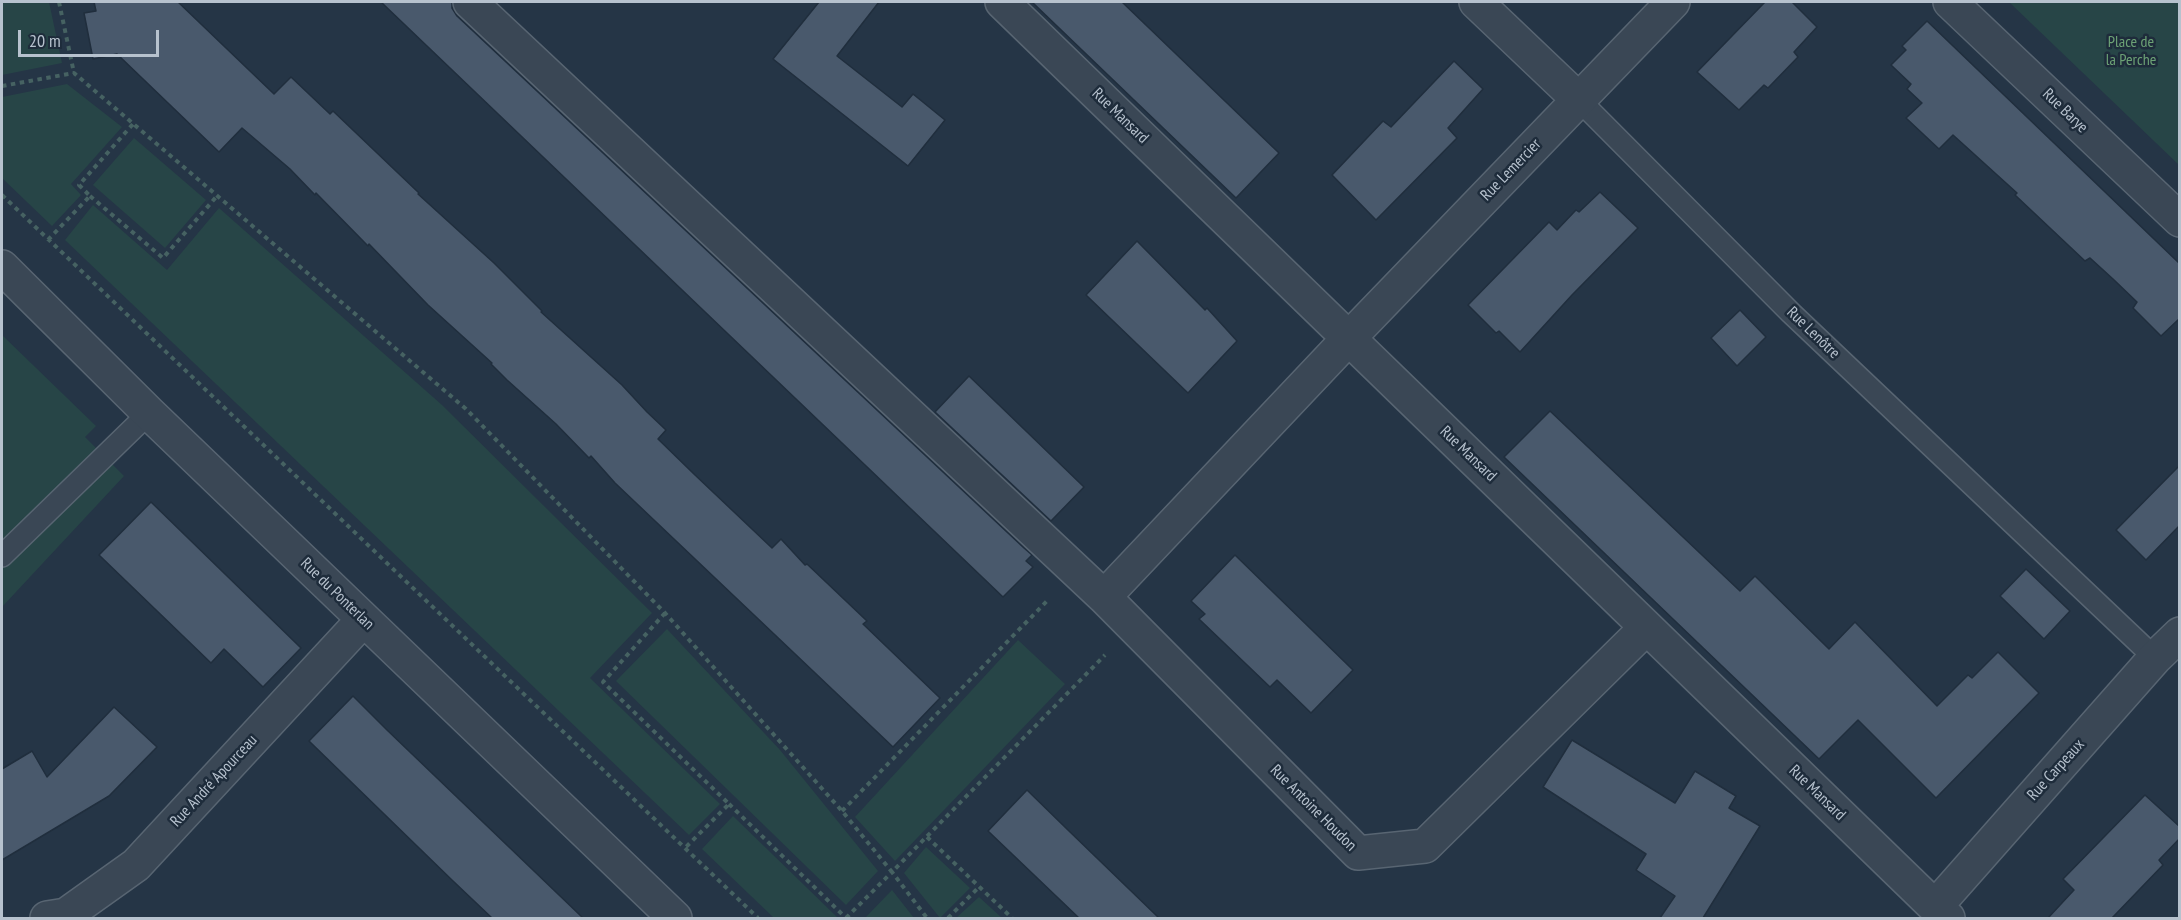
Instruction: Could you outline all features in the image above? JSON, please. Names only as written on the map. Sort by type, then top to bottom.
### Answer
[{"type":"street","name":"Rue Antoine Houdon","points":[[470,2],[1104,597],[1358,853],[1425,846],[1646,628]]},
{"type":"street","name":"Rue Mansard","points":[[1002,2],[1942,913]]},
{"type":"street","name":"Rue Lenôtre","points":[[1476,2],[1579,100]]},
{"type":"street","name":"Rue Lemercier","points":[[1104,597],[1349,338],[1673,2]]},
{"type":"street","name":"Rue Barye","points":[[1950,2],[2180,220]]},
{"type":"street","name":"Rue du Ponterlan","points":[[2,267],[149,413],[675,918]]},
{"type":"street","name":"Rue André Apourceau","points":[[47,918],[66,915],[136,865],[363,620]]},
{"type":"street","name":"Rue Carpeaux","points":[[1942,913],[2156,658],[2180,634]]},
{"type":"lane","name":"Rue Lenôtre","points":[[1579,100],[1791,313],[2156,658]]},
{"type":"lane","points":[[2,556],[149,413]]},
{"type":"path","points":[[59,2],[74,73],[466,409],[665,613],[842,811],[927,918]]},
{"type":"path","points":[[2,86],[74,73]]},
{"type":"path","points":[[133,124],[79,185],[90,196],[163,258],[217,196]]},
{"type":"path","points":[[2,195],[758,918]]},
{"type":"path","points":[[48,240],[90,196]]},
{"type":"path","points":[[842,811],[1076,571]]},
{"type":"path","points":[[665,613],[603,682],[846,918],[1133,627]]},
{"type":"path","points":[[685,848],[729,804]]},
{"type":"path","points":[[927,837],[1012,918]]},
{"type":"path","points":[[948,918],[979,887]]},
{"type":"green space","points":[[2,2],[49,2],[62,63],[2,75]]},
{"type":"green space","name":"Place de la Perche","points":[[2009,2],[2179,2],[2179,165]]},
{"type":"green space","points":[[67,84],[122,127],[71,184],[81,195],[52,226],[2,178],[2,97]]},
{"type":"green space","points":[[134,138],[206,200],[165,248],[93,185]]},
{"type":"green space","points":[[93,205],[167,270],[219,208],[442,405],[652,613],[590,678],[720,804],[689,835],[65,240]]},
{"type":"green space","points":[[2,335],[96,426],[85,437],[124,476],[2,607]]},
{"type":"green space","points":[[667,629],[780,750],[878,871],[846,905],[616,681]]},
{"type":"green space","points":[[1018,640],[1065,684],[895,861],[855,817]]},
{"type":"green space","points":[[733,816],[838,918],[774,918],[702,849]]},
{"type":"green space","points":[[926,847],[970,888],[940,918],[904,873]]},
{"type":"green space","points":[[892,890],[914,918],[865,918]]},
{"type":"green space","points":[[979,897],[1002,918],[956,918]]},
{"type":"building","points":[[94,2],[178,2],[274,94],[291,77],[330,114],[333,111],[418,194],[494,263],[541,312],[622,385],[666,430],[658,439],[695,475],[772,548],[781,539],[805,565],[807,564],[867,621],[863,624],[940,698],[893,747],[615,483],[591,456],[589,458],[492,363],[428,305],[369,244],[368,246],[290,169],[242,128],[219,152],[117,54],[93,59],[84,13],[96,11]]},
{"type":"building","points":[[381,2],[452,2],[452,8],[457,16],[1032,555],[1026,561],[1033,567],[1003,597]]},
{"type":"building","points":[[819,2],[879,2],[837,56],[902,107],[913,94],[945,120],[908,166],[773,59]]},
{"type":"building","points":[[1032,2],[1122,2],[1279,153],[1236,198]]},
{"type":"building","points":[[1765,2],[1792,2],[1817,27],[1794,52],[1798,57],[1768,88],[1764,85],[1739,110],[1697,72]]},
{"type":"building","points":[[1927,21],[2180,264],[2180,318],[2161,336],[2133,308],[2137,302],[2090,258],[2085,261],[2015,195],[2017,193],[1953,135],[1939,149],[1906,118],[1922,103],[1907,89],[1911,84],[1891,65],[1906,50],[1902,46]]},
{"type":"building","points":[[1454,61],[1483,89],[1448,128],[1457,138],[1376,220],[1332,175],[1383,121],[1391,127]]},
{"type":"building","points":[[1600,192],[1638,228],[1520,352],[1499,331],[1496,333],[1468,305],[1549,222],[1557,230],[1576,210],[1579,212]]},
{"type":"building","points":[[1137,241],[1205,310],[1207,308],[1237,341],[1188,393],[1086,295]]},
{"type":"building","points":[[1740,310],[1766,337],[1737,366],[1711,338]]},
{"type":"building","points":[[969,376],[1084,487],[1051,521],[935,412]]},
{"type":"building","points":[[1550,411],[1740,591],[1755,576],[1829,649],[1855,622],[1937,706],[1968,675],[1972,678],[1998,652],[2039,693],[1936,798],[1858,720],[1819,759],[1504,457]]},
{"type":"building","points":[[2180,465],[2180,525],[2146,560],[2116,530]]},
{"type":"building","points":[[151,502],[301,648],[263,687],[224,649],[211,663],[99,555]]},
{"type":"building","points":[[1235,555],[1353,670],[1311,713],[1277,680],[1270,687],[1199,619],[1205,614],[1191,601]]},
{"type":"building","points":[[2026,569],[2070,611],[2044,639],[2000,596]]},
{"type":"building","points":[[353,696],[583,918],[492,918],[453,881],[309,741]]},
{"type":"building","points":[[114,707],[157,747],[109,796],[2,860],[2,769],[32,751],[47,777]]},
{"type":"building","points":[[1572,740],[1675,803],[1695,771],[1736,796],[1729,808],[1760,826],[1703,918],[1660,918],[1675,896],[1636,870],[1646,854],[1543,787]]},
{"type":"building","points":[[1027,790],[1159,918],[1079,918],[988,831]]},
{"type":"building","points":[[2145,795],[2180,827],[2180,838],[2159,860],[2163,865],[2112,918],[2048,918],[2074,890],[2063,879]]}]
